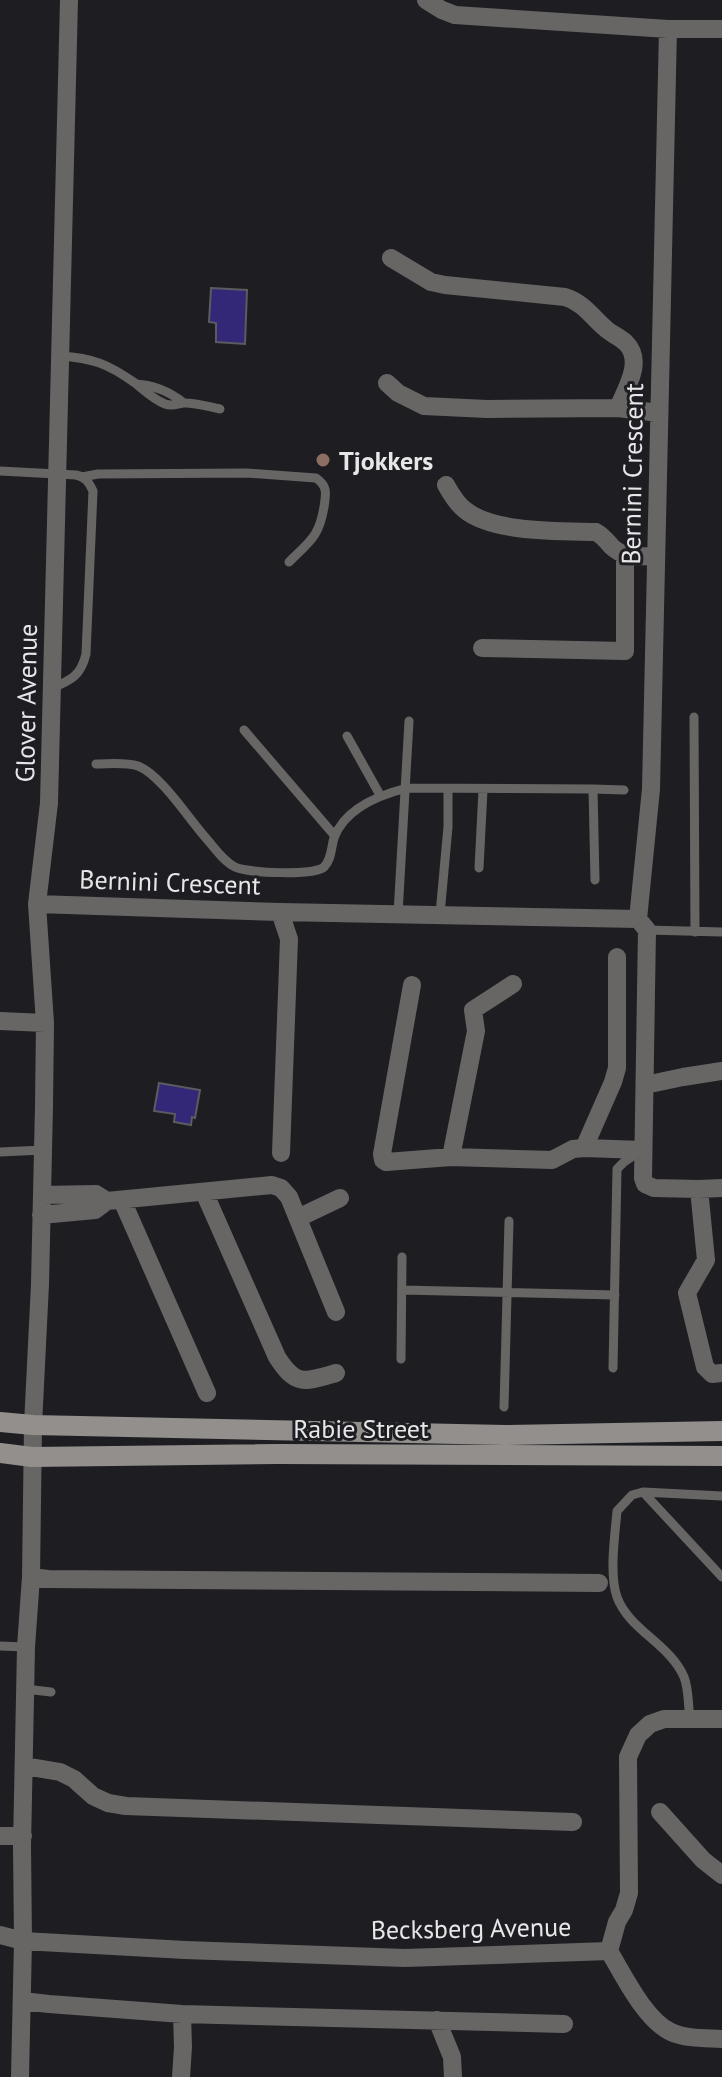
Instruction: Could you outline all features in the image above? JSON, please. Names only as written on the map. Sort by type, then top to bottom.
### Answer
[{"type":"main road","name":"Rabie Street","points":[[0,1422],[506,1435],[722,1431]]},
{"type":"main road","name":"Rabie Street","points":[[0,1453],[32,1457],[278,1454],[722,1456]]},
{"type":"street","name":"Glover Avenue","points":[[20,2077],[25,1689],[31,1577],[45,1023],[37,904],[49,803],[69,0]]},
{"type":"street","points":[[426,0],[455,15],[488,9],[668,29],[722,29]]},
{"type":"street","name":"Bernini Crescent","points":[[668,29],[651,789],[642,924],[643,1178],[645,1184],[654,1188],[699,1189]]},
{"type":"street","points":[[391,258],[431,282],[575,300],[627,344],[633,353],[633,370],[618,408]]},
{"type":"street","points":[[387,383],[398,393],[424,406],[618,408],[659,413]]},
{"type":"street","points":[[446,485],[466,512],[489,522],[520,529],[596,532],[625,556],[656,556]]},
{"type":"street","points":[[482,648],[625,651],[625,556]]},
{"type":"street","name":"Bernini Crescent","points":[[37,904],[440,914],[642,924]]},
{"type":"street","points":[[280,912],[289,939],[281,1153]]},
{"type":"street","points":[[584,1148],[617,1068],[617,957]]},
{"type":"street","points":[[451,1157],[476,1031],[473,1010],[513,984]]},
{"type":"street","points":[[412,985],[383,1160],[451,1157],[552,1160],[573,1149],[643,1150]]},
{"type":"street","points":[[0,1021],[45,1023]]},
{"type":"street","points":[[645,1085],[722,1071]]},
{"type":"street","points":[[41,1215],[95,1210],[114,1201],[272,1185],[281,1188],[289,1197],[336,1312]]},
{"type":"street","points":[[722,1188],[699,1189],[706,1260],[687,1293],[705,1367],[712,1374],[722,1373]]},
{"type":"street","points":[[204,1192],[277,1357],[287,1372],[307,1382],[336,1373]]},
{"type":"street","points":[[42,1195],[96,1194],[114,1201],[207,1393]]},
{"type":"street","points":[[298,1218],[340,1198]]},
{"type":"street","points":[[31,1577],[599,1583]]},
{"type":"street","name":"Becksberg Avenue","points":[[0,1935],[23,1941],[405,1958],[609,1951],[629,1893],[628,1757],[638,1735],[650,1724],[664,1719],[722,1719]]},
{"type":"street","points":[[25,1766],[60,1772],[101,1800],[126,1806],[573,1822]]},
{"type":"street","points":[[660,1812],[703,1860],[722,1875]]},
{"type":"street","points":[[0,1836],[23,1841]]},
{"type":"street","points":[[0,1846],[23,1841]]},
{"type":"street","points":[[609,1951],[648,2012],[660,2025],[672,2033],[688,2037],[722,2039]]},
{"type":"street","points":[[22,2001],[182,2014],[564,2024]]},
{"type":"street","points":[[181,2077],[182,2014]]},
{"type":"street","points":[[437,2020],[452,2057],[453,2077]]},
{"type":"lane","points":[[60,356],[103,363],[136,384],[170,393],[184,403],[220,409]]},
{"type":"lane","points":[[0,471],[82,477],[98,474],[247,473],[316,478],[327,492],[321,524],[312,540],[289,562]]},
{"type":"lane","points":[[52,688],[79,673],[86,654],[93,491],[82,477]]},
{"type":"lane","points":[[694,717],[695,932]]},
{"type":"lane","points":[[398,914],[409,721]]},
{"type":"lane","points":[[244,730],[335,836]]},
{"type":"lane","points":[[347,736],[380,795]]},
{"type":"lane","points":[[96,764],[129,765],[146,770],[231,865],[239,869],[289,873],[316,872],[325,866],[335,836],[350,816],[380,795],[407,788],[624,790]]},
{"type":"lane","points":[[440,914],[448,827],[448,789]]},
{"type":"lane","points":[[593,789],[595,880]]},
{"type":"lane","points":[[479,868],[483,790]]},
{"type":"lane","points":[[642,924],[695,932],[722,932]]},
{"type":"lane","points":[[0,1152],[43,1150]]},
{"type":"lane","points":[[613,1368],[617,1169],[643,1150]]},
{"type":"lane","points":[[504,1407],[509,1221]]},
{"type":"lane","points":[[401,1359],[402,1257]]},
{"type":"lane","points":[[402,1290],[615,1295]]},
{"type":"lane","points":[[643,1492],[722,1577]]},
{"type":"lane","points":[[690,1719],[685,1678],[669,1655],[623,1608],[616,1594],[617,1511],[632,1495],[643,1492],[722,1496]]},
{"type":"lane","points":[[0,1646],[26,1647]]},
{"type":"lane","points":[[25,1689],[51,1692]]},
{"type":"building","points":[[211,288],[247,290],[245,344],[216,342],[216,323],[209,322]]},
{"type":"building","points":[[159,1083],[200,1090],[191,1125],[174,1122],[175,1114],[154,1111]]},
{"type":"place","name":"Tjokkers","points":[[323,460]]}]
